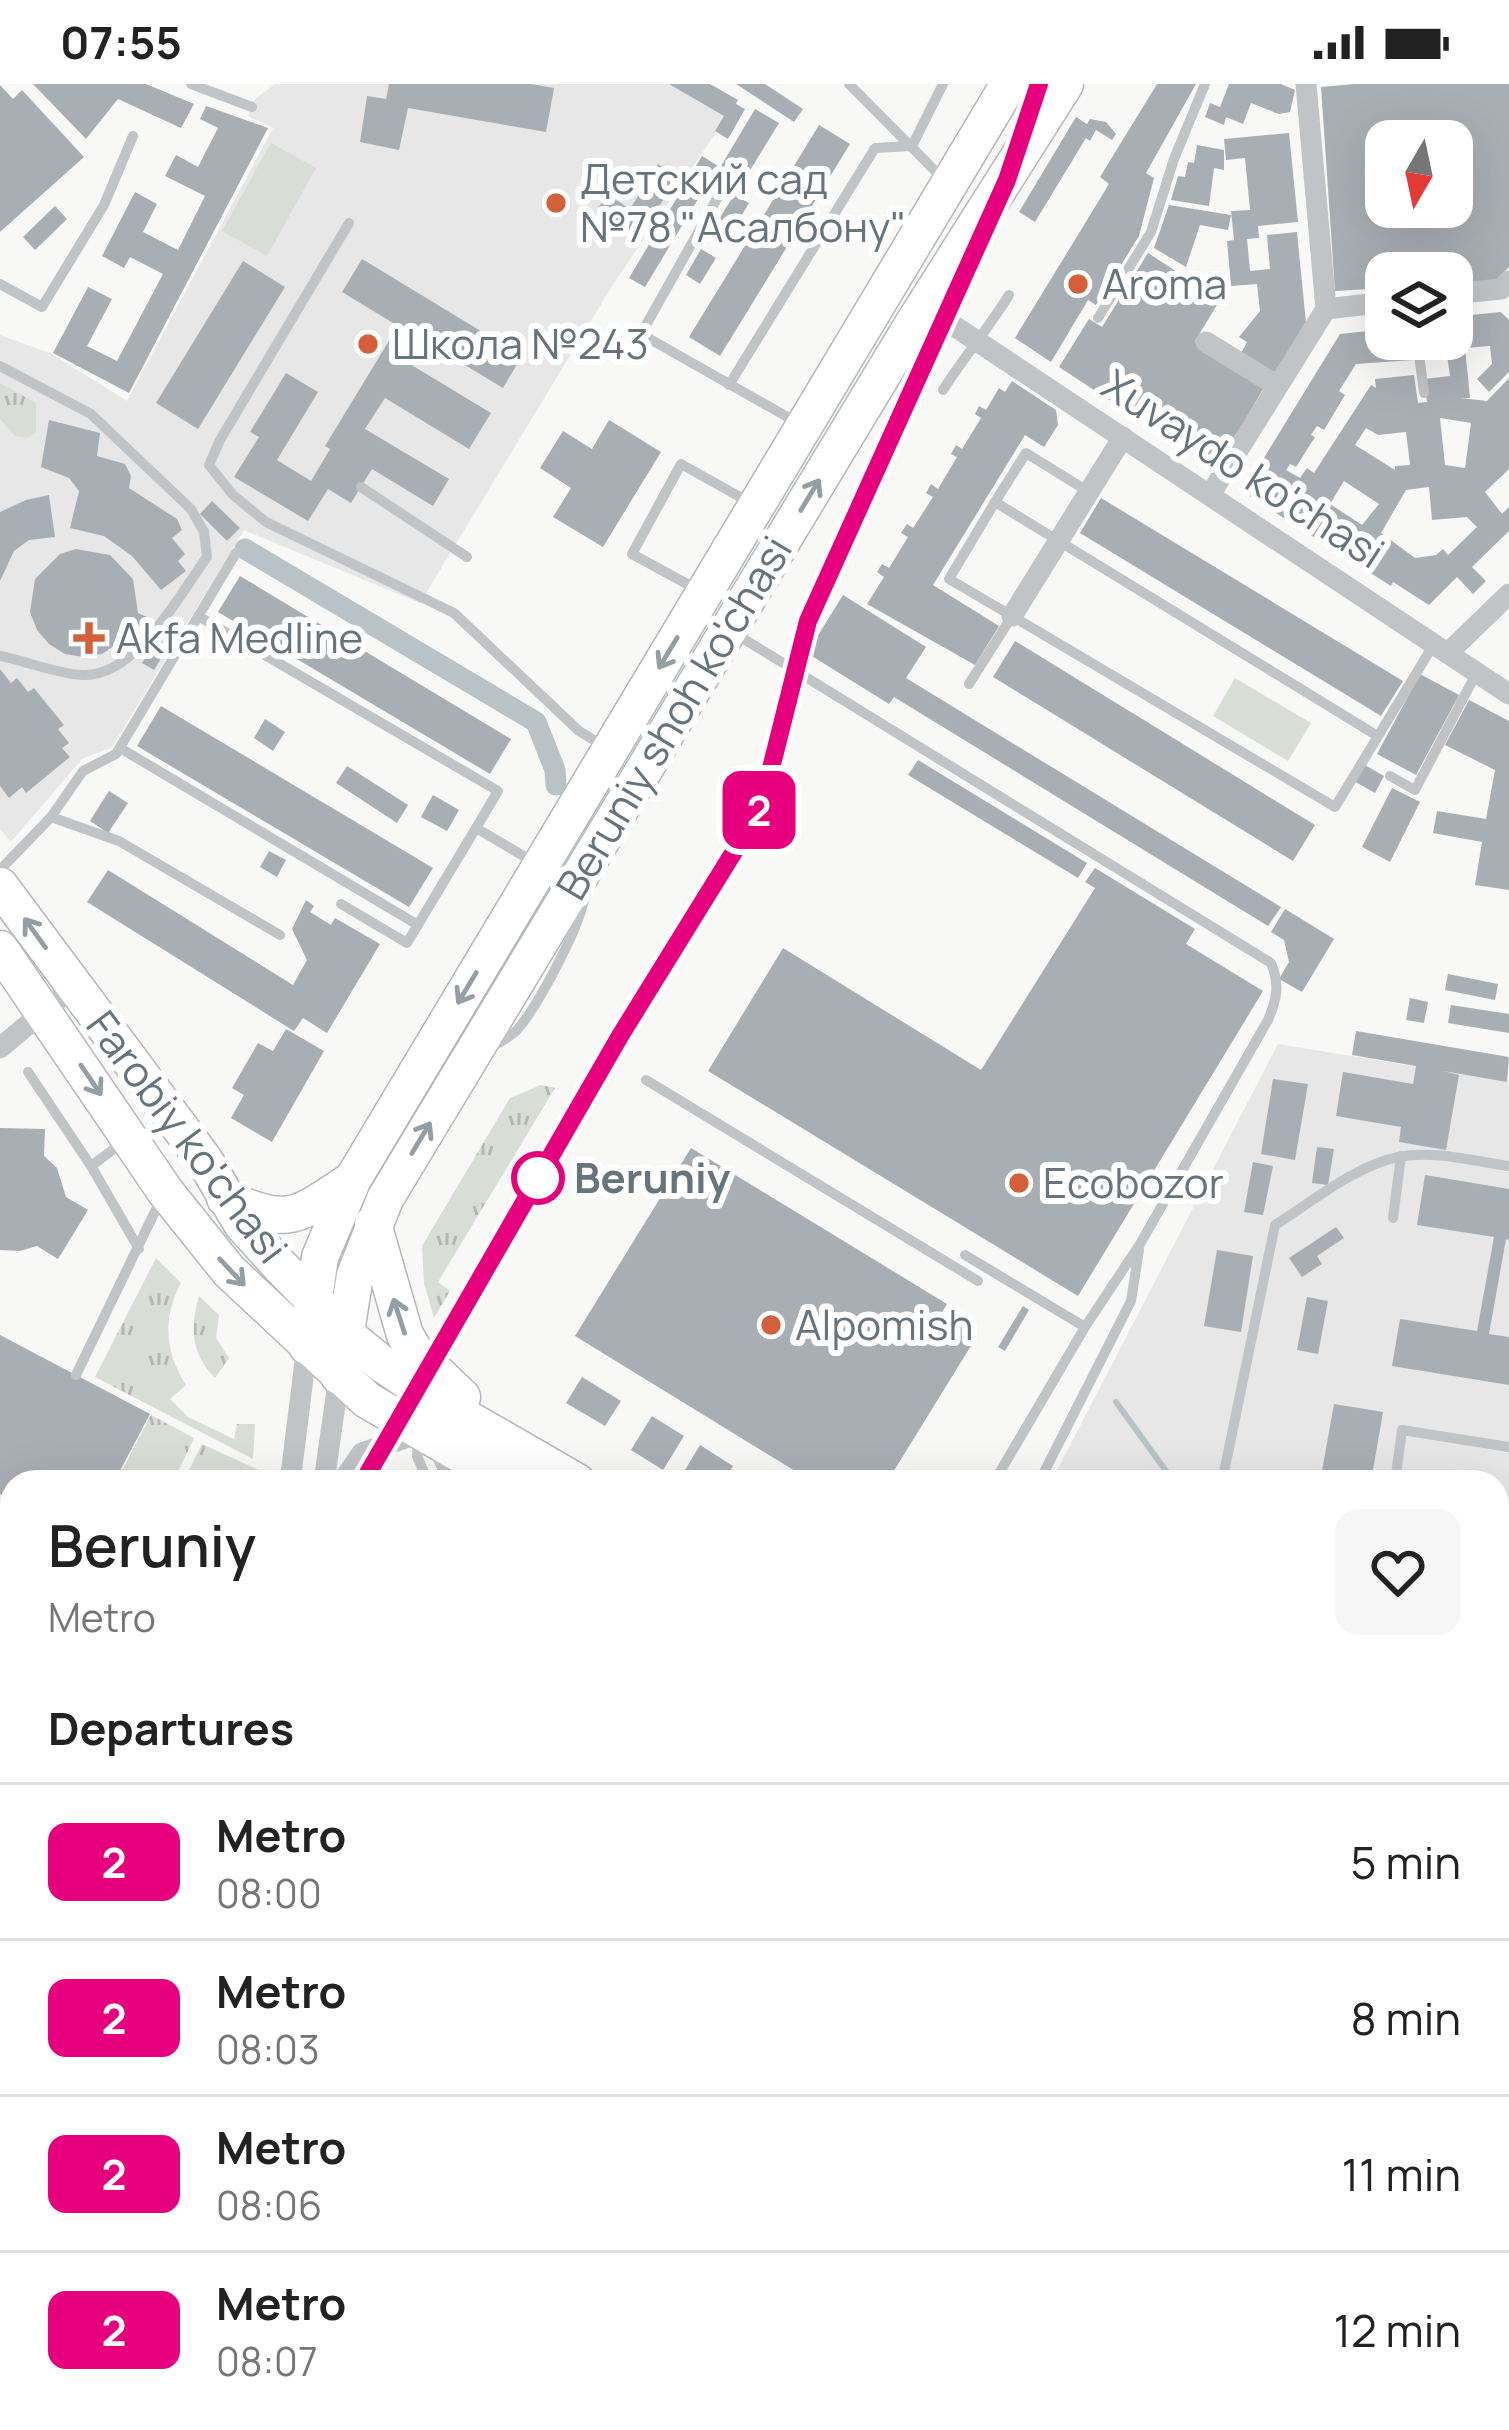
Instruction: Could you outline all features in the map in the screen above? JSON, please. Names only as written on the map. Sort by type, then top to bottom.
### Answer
[{"type":"main road","name":"Beruniy shoh ko'chasi","points":[[307,1346],[320,1257],[353,1179],[1009,84]]},
{"type":"main road","name":"Beruniy shoh ko'chasi","points":[[339,1376],[355,1276],[373,1224],[588,857],[1065,84]]},
{"type":"main road","points":[[862,333],[924,306],[924,229]]},
{"type":"main road","name":"Farobiy ko'chasi","points":[[0,886],[205,1161],[242,1224],[381,1363],[557,1470]]},
{"type":"main road","name":"Farobiy ko'chasi","points":[[0,949],[165,1191],[230,1270],[339,1376],[419,1433],[486,1470]]},
{"type":"main road","points":[[225,1198],[269,1216],[284,1217],[310,1208],[353,1179]]},
{"type":"main road","points":[[373,1224],[405,1335],[415,1352],[499,1436]]},
{"type":"main road","points":[[307,1346],[345,1332]]},
{"type":"street","points":[[1210,495],[1326,309],[1306,84]]},
{"type":"street","points":[[1473,293],[1506,289]]},
{"type":"street","points":[[1326,309],[1365,304]]},
{"type":"street","name":"Xuvaydo ko'chasi","points":[[924,306],[1509,694]]},
{"type":"street","points":[[1205,342],[1276,386]]},
{"type":"street","points":[[1012,616],[1123,437]]},
{"type":"street","points":[[1442,648],[1509,594]]},
{"type":"street","points":[[0,1048],[74,986]]},
{"type":"street","points":[[292,1470],[307,1346]]},
{"type":"street","points":[[326,1470],[339,1376]]},
{"type":"street","points":[[350,1470],[362,1453],[419,1433]]},
{"type":"lane","points":[[191,84],[252,106]]},
{"type":"lane","points":[[226,97],[242,84]]},
{"type":"lane","points":[[850,84],[949,185]]},
{"type":"lane","points":[[913,146],[944,84]]},
{"type":"lane","points":[[1098,317],[1151,232],[1205,84]]},
{"type":"lane","points":[[0,284],[42,307],[104,205],[133,136]]},
{"type":"lane","points":[[730,385],[875,148],[913,146]]},
{"type":"lane","points":[[728,178],[641,334],[806,427]]},
{"type":"lane","points":[[349,223],[209,465],[232,496],[266,522],[454,614],[579,731],[610,750]]},
{"type":"lane","points":[[943,390],[1010,295]]},
{"type":"lane","points":[[1420,360],[1424,393]]},
{"type":"lane","points":[[0,366],[91,414],[191,509],[205,532],[207,557],[152,634],[106,673],[68,673],[0,656]]},
{"type":"lane","points":[[1089,492],[1026,453],[949,579],[1335,807],[1376,735],[1442,648]]},
{"type":"lane","points":[[705,594],[632,554],[681,464],[758,507]]},
{"type":"lane","points":[[362,487],[467,556]]},
{"type":"lane","points":[[995,502],[1376,735]]},
{"type":"lane","points":[[0,870],[50,817],[83,771],[116,754],[236,553]]},
{"type":"lane","points":[[198,616],[498,791],[407,943],[341,904]]},
{"type":"lane","points":[[969,684],[1012,616]]},
{"type":"lane","points":[[729,630],[1270,963],[1278,991],[1268,1020],[1140,1244],[1084,1328],[1001,1470]]},
{"type":"lane","points":[[1390,776],[1415,790],[1477,672]]},
{"type":"lane","points":[[119,748],[418,925]]},
{"type":"lane","points":[[50,817],[119,841],[280,935]]},
{"type":"lane","points":[[476,828],[540,866]]},
{"type":"lane","points":[[28,1072],[92,1166],[139,1249]]},
{"type":"lane","points":[[646,1079],[978,1282]]},
{"type":"lane","points":[[92,1166],[129,1138]]},
{"type":"lane","points":[[1224,1470],[1275,1225],[1369,1168],[1401,1156],[1509,1166]]},
{"type":"lane","points":[[1393,1218],[1401,1156]]},
{"type":"lane","points":[[76,1375],[165,1191]]},
{"type":"lane","points":[[1045,1470],[1131,1301],[1140,1244]]},
{"type":"lane","points":[[965,1255],[1084,1328]]},
{"type":"lane","points":[[1397,1470],[1402,1430],[1509,1448]]},
{"type":"lane","points":[[419,1433],[417,1456],[423,1470]]},
{"type":"lane","points":[[419,1433],[443,1470]]},
{"type":"shaded area","points":[[275,84],[699,84],[734,106],[614,283],[420,603],[244,530],[112,747],[82,759],[11,842],[0,829],[0,335],[52,354],[127,401],[273,128],[248,116],[255,99]]},
{"type":"shaded area","points":[[1278,1044],[1509,1082],[1509,1470],[1057,1470]]},
{"type":"green space","points":[[271,143],[316,168],[267,256],[222,231]]},
{"type":"green space","points":[[0,383],[36,403],[36,432],[28,438],[15,436],[0,419]]},
{"type":"green space","points":[[1235,678],[1311,723],[1288,761],[1213,716]]},
{"type":"green space","points":[[541,1085],[555,1088],[438,1282],[450,1291],[434,1318],[424,1283],[422,1246],[510,1098]]},
{"type":"green space","points":[[156,1258],[181,1283],[168,1335],[186,1385],[170,1399],[188,1417],[234,1439],[237,1424],[255,1424],[253,1459],[95,1377]]},
{"type":"green space","points":[[199,1296],[219,1315],[216,1338],[229,1358],[215,1378],[195,1340]]},
{"type":"green space","points":[[151,1415],[194,1438],[179,1470],[122,1470]]},
{"type":"green space","points":[[202,1444],[259,1470],[189,1470]]},
{"type":"building","points":[[33,84],[146,84],[194,104],[181,128],[118,99],[86,139]]},
{"type":"building","points":[[389,84],[554,88],[546,132],[408,108],[399,150],[360,142],[367,96],[386,99]]},
{"type":"building","points":[[669,84],[710,84],[738,100],[736,104],[745,109],[728,139],[715,131],[724,116]]},
{"type":"building","points":[[736,84],[765,84],[803,109],[794,122]]},
{"type":"building","points":[[1157,84],[1196,84],[1146,173],[1154,178],[1139,236],[1096,305],[1088,300],[1051,362],[1015,338],[1109,184],[1100,177]]},
{"type":"building","points":[[1229,84],[1281,84],[1295,90],[1290,112],[1279,114],[1251,103],[1243,124],[1226,117],[1224,125],[1205,117],[1210,103],[1220,107]]},
{"type":"building","points":[[1509,84],[1509,267],[1495,281],[1473,283],[1473,252],[1365,252],[1365,289],[1335,291],[1321,87]]},
{"type":"building","points":[[0,85],[13,99],[22,90],[84,157],[0,232]]},
{"type":"building","points":[[206,106],[268,128],[129,393],[53,353],[88,287],[112,299],[87,346],[117,361],[163,274],[130,257],[124,268],[102,256],[135,192],[157,204],[143,232],[178,250],[205,196],[165,176],[176,155],[198,167],[218,128],[200,119]]},
{"type":"building","points":[[755,109],[779,123],[744,180],[721,166]]},
{"type":"building","points":[[1076,117],[1087,124],[1090,119],[1106,122],[1116,134],[1112,140],[1096,130],[1090,141],[1086,138],[1035,222],[1019,212]]},
{"type":"building","points":[[819,125],[850,144],[720,356],[689,337]]},
{"type":"building","points":[[1289,133],[1298,222],[1258,226],[1259,238],[1247,239],[1250,271],[1270,269],[1267,235],[1297,232],[1306,323],[1277,377],[1240,355],[1247,342],[1239,337],[1260,311],[1257,284],[1231,286],[1227,241],[1234,240],[1231,211],[1250,210],[1245,158],[1226,160],[1224,139]]},
{"type":"building","points":[[1197,145],[1224,150],[1224,170],[1214,168],[1209,206],[1171,200],[1178,176],[1185,177],[1188,162],[1194,163]]},
{"type":"building","points":[[702,156],[718,166],[645,287],[629,278]]},
{"type":"building","points":[[658,164],[678,177],[638,239],[596,212],[607,194],[630,209]]},
{"type":"building","points":[[734,195],[749,203],[725,243],[710,234]]},
{"type":"building","points":[[1169,205],[1231,215],[1228,230],[1200,225],[1186,267],[1154,248]]},
{"type":"building","points":[[55,206],[67,219],[35,250],[23,237]]},
{"type":"building","points":[[701,249],[716,258],[700,284],[686,275]]},
{"type":"building","points":[[1148,253],[1220,300],[1195,341],[1266,384],[1216,470],[1059,367],[1089,319],[1102,327]]},
{"type":"building","points":[[362,259],[522,356],[503,388],[420,338],[405,361],[491,413],[469,449],[385,398],[365,429],[449,479],[433,506],[372,469],[351,503],[328,489],[308,521],[234,477],[259,437],[250,432],[286,373],[318,392],[277,460],[311,481],[330,449],[325,446],[398,326],[342,292]]},
{"type":"building","points":[[243,261],[285,287],[198,429],[156,403]]},
{"type":"building","points":[[1501,312],[1509,320],[1509,372],[1489,392],[1477,379],[1492,364],[1490,346],[1473,347],[1473,315]]},
{"type":"building","points":[[1365,331],[1365,360],[1413,360],[1356,364],[1339,391],[1345,395],[1324,430],[1317,426],[1296,467],[1290,464],[1286,470],[1300,478],[1307,468],[1314,473],[1371,385],[1376,388],[1375,379],[1414,375],[1418,403],[1427,402],[1424,379],[1450,376],[1448,360],[1466,360],[1470,398],[1461,398],[1487,401],[1509,378],[1509,469],[1485,492],[1502,514],[1509,507],[1509,531],[1472,567],[1486,581],[1473,594],[1457,577],[1429,605],[1243,492],[1340,334]],"holes":[[[1440,418],[1471,423],[1465,468],[1445,465]],[[1366,428],[1378,435],[1406,432],[1410,465],[1395,466],[1395,470],[1355,445]],[[1344,481],[1379,504],[1362,525],[1330,504]],[[1429,487],[1432,520],[1467,517],[1477,527],[1448,555],[1443,549],[1415,558],[1381,533],[1406,490]]]},
{"type":"building","points":[[1012,381],[1056,410],[1058,425],[1044,447],[1025,435],[933,585],[999,626],[975,665],[867,604],[884,577],[877,572],[882,564],[889,568],[908,537],[901,533],[907,524],[913,528],[933,497],[926,493],[931,484],[938,489],[957,457],[951,454],[956,445],[962,449],[981,418],[975,414],[979,406],[986,410],[999,388],[1005,392]]},
{"type":"building","points":[[49,420],[100,433],[97,456],[125,464],[131,476],[129,488],[177,519],[182,530],[172,538],[185,554],[178,561],[186,571],[161,590],[132,556],[104,536],[70,528],[79,491],[69,478],[41,467]]},
{"type":"building","points":[[609,420],[661,452],[603,547],[553,517],[571,488],[540,468],[563,431],[592,449]]},
{"type":"building","points":[[49,495],[55,537],[29,540],[14,551],[0,581],[0,512]]},
{"type":"building","points":[[1101,498],[1403,681],[1381,716],[1080,533]]},
{"type":"building","points":[[212,501],[240,528],[227,541],[200,514]]},
{"type":"building","points":[[76,549],[110,555],[133,579],[138,613],[147,617],[142,626],[145,632],[134,642],[125,638],[102,654],[84,657],[65,654],[37,630],[30,612],[35,579],[60,554]]},
{"type":"building","points":[[240,576],[511,739],[490,774],[218,612]]},
{"type":"building","points":[[843,595],[926,647],[906,678],[1281,907],[1268,926],[894,697],[889,704],[807,653]]},
{"type":"building","points":[[161,632],[173,638],[154,670],[142,663]]},
{"type":"building","points":[[1015,641],[1315,825],[1293,861],[993,677]]},
{"type":"building","points":[[0,669],[11,683],[17,678],[28,692],[34,688],[64,725],[58,729],[69,743],[62,748],[70,757],[26,793],[22,787],[9,798],[0,786]]},
{"type":"building","points":[[1420,674],[1459,695],[1416,775],[1377,754]]},
{"type":"building","points":[[1469,700],[1509,721],[1509,890],[1475,885],[1482,842],[1433,833],[1437,811],[1486,819],[1495,770],[1445,745]]},
{"type":"building","points":[[161,706],[433,868],[409,907],[137,746]]},
{"type":"building","points":[[265,719],[285,732],[273,751],[254,738]]},
{"type":"building","points":[[918,760],[1087,863],[1078,878],[908,775]]},
{"type":"building","points":[[1363,764],[1384,776],[1375,793],[1354,781]]},
{"type":"building","points":[[347,766],[408,805],[397,823],[336,783]]},
{"type":"building","points":[[1392,788],[1420,802],[1390,862],[1362,847]]},
{"type":"building","points":[[109,791],[128,803],[108,833],[90,821]]},
{"type":"building","points":[[433,795],[459,810],[447,831],[421,817]]},
{"type":"building","points":[[269,851],[286,860],[277,877],[260,867]]},
{"type":"building","name":"Ecobozor","points":[[1095,868],[1195,929],[1186,944],[1263,991],[1078,1296],[708,1071],[783,948],[981,1070],[1095,888],[1085,882]]},
{"type":"building","points":[[108,870],[293,985],[307,960],[292,929],[306,900],[314,906],[310,912],[331,925],[335,918],[380,944],[327,1033],[303,1018],[294,1031],[87,902]]},
{"type":"building","points":[[1285,909],[1334,939],[1302,992],[1279,979],[1289,962],[1284,940],[1271,932]]},
{"type":"building","points":[[1448,974],[1498,984],[1495,1000],[1445,990]]},
{"type":"building","points":[[1410,998],[1428,1002],[1424,1023],[1406,1020]]},
{"type":"building","points":[[1451,1005],[1509,1014],[1509,1033],[1448,1023]]},
{"type":"building","points":[[286,1029],[324,1051],[272,1142],[231,1118],[244,1095],[232,1088],[258,1043],[273,1051]]},
{"type":"building","points":[[1356,1031],[1509,1057],[1507,1082],[1443,1071],[1459,1075],[1446,1150],[1399,1142],[1401,1127],[1336,1116],[1343,1072],[1413,1084],[1416,1066],[1352,1055]]},
{"type":"building","points":[[1273,1079],[1308,1084],[1295,1160],[1261,1154]]},
{"type":"building","points":[[0,1128],[45,1129],[44,1156],[57,1168],[66,1197],[88,1210],[58,1259],[37,1246],[0,1250]]},
{"type":"building","points":[[1317,1147],[1334,1149],[1328,1185],[1312,1183]]},
{"type":"building","name":"Alpomish","points":[[691,1148],[947,1304],[941,1314],[977,1336],[894,1470],[793,1470],[575,1336]]},
{"type":"building","points":[[1253,1162],[1273,1166],[1263,1215],[1244,1212]]},
{"type":"building","points":[[1425,1175],[1509,1189],[1509,1240],[1489,1334],[1509,1337],[1509,1385],[1392,1366],[1400,1319],[1477,1331],[1494,1237],[1417,1225]]},
{"type":"building","points":[[1336,1227],[1344,1238],[1317,1256],[1322,1264],[1302,1277],[1289,1258]]},
{"type":"building","points":[[1217,1250],[1253,1256],[1241,1332],[1204,1326]]},
{"type":"building","points":[[1307,1297],[1328,1301],[1318,1354],[1297,1350]]},
{"type":"building","points":[[1023,1306],[1029,1310],[1005,1351],[998,1347]]},
{"type":"building","points":[[0,1335],[150,1414],[120,1470],[0,1470]]},
{"type":"building","points":[[582,1377],[621,1401],[605,1426],[566,1403]]},
{"type":"building","points":[[1334,1404],[1383,1412],[1373,1470],[1322,1470]]},
{"type":"building","points":[[652,1416],[684,1436],[663,1470],[631,1450]]},
{"type":"building","points":[[700,1445],[733,1466],[730,1470],[685,1470]]},
{"type":"waterway","points":[[245,549],[536,722],[556,785]]},
{"type":"waterway","points":[[1116,1402],[1165,1470]]},
{"type":"metro line","name":"2","points":[[369,1470],[620,1036],[761,808],[808,621],[1007,180],[1039,84]]},
{"type":"place","name":"Детский сад №78 \"Асалбону\"","points":[[556,203]]},
{"type":"place","name":"Aroma","points":[[1078,284]]},
{"type":"place","name":"Школа №243","points":[[368,344]]},
{"type":"place","name":"Akfa Medline","points":[[89,638]]},
{"type":"place","name":"Beruniy","points":[[538,1178]]},
{"type":"place","name":"Ecobozor","points":[[1019,1183]]},
{"type":"place","name":"Alpomish","points":[[771,1325]]}]
